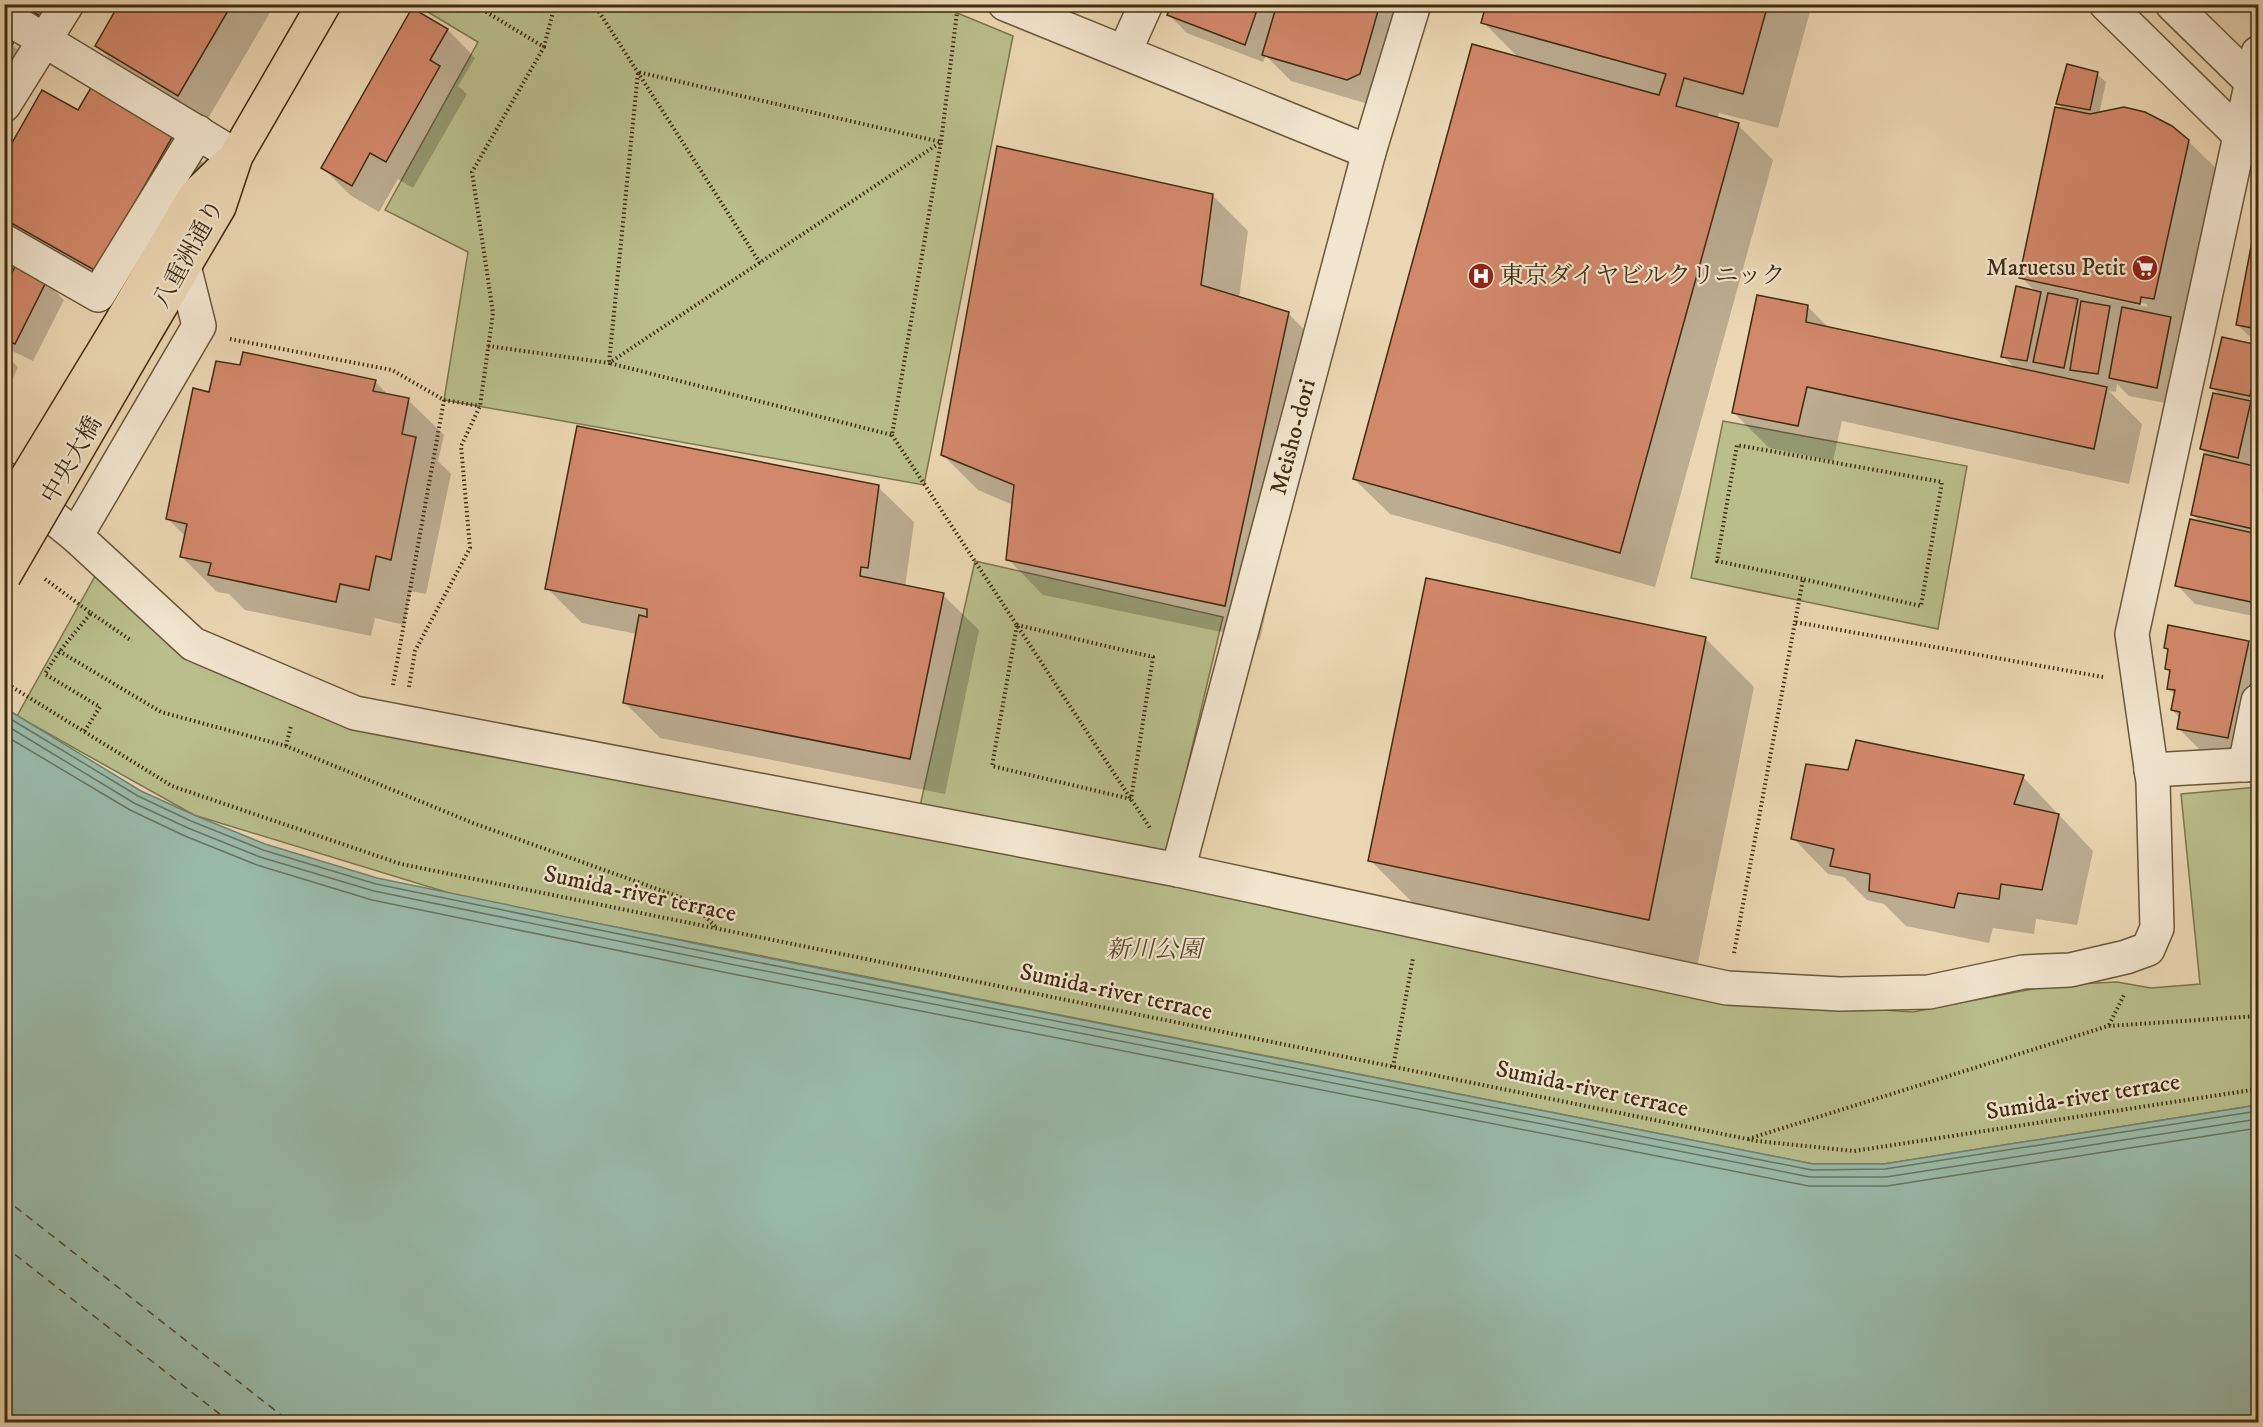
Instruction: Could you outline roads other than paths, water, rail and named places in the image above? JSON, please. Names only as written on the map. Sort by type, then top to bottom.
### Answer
[{"type":"main road","points":[[236,156],[324,4]]},
{"type":"main road","name":"八重洲通り","points":[[128,336],[184,266],[219,207],[236,156]]},
{"type":"main road","name":"八重洲通り","points":[[128,336],[195,196],[236,156]]},
{"type":"main road","name":"中央大橋","points":[[4,515],[128,336]]},
{"type":"main road","name":"中央大橋","points":[[10,567],[128,336]]},
{"type":"street","points":[[4,105],[67,4]]},
{"type":"street","points":[[1005,4],[1369,152]]},
{"type":"street","points":[[1125,51],[1146,4]]},
{"type":"street","name":"Meisho-dori","points":[[1178,870],[1369,152],[1414,4]]},
{"type":"street","points":[[2106,4],[2250,144]]},
{"type":"street","points":[[4,478],[75,536],[193,644],[355,713],[395,719],[758,792],[1178,870],[1727,988],[1840,994],[1929,992],[2023,972],[2070,970],[2126,957],[2148,949],[2157,928],[2151,770],[2132,634],[2250,144],[2256,74],[2172,4]]},
{"type":"street","points":[[4,16],[236,156]]},
{"type":"street","points":[[4,241],[98,295],[198,132]]},
{"type":"street","points":[[75,536],[199,326],[184,266]]},
{"type":"street","points":[[2151,770],[2252,765],[2259,701]]},
{"type":"water","points":[[5,708],[141,791],[265,844],[377,878],[737,952],[1813,1164],[1884,1164],[2258,1105],[2258,1422],[5,1422]]},
{"type":"place","name":"Maruetsu Petit","points":[[2145,268]]},
{"type":"place","name":"東京ダイヤビルクリニック","points":[[1481,276]]},
{"type":"park label","name":"新川公園","points":[[1154,950]]}]
